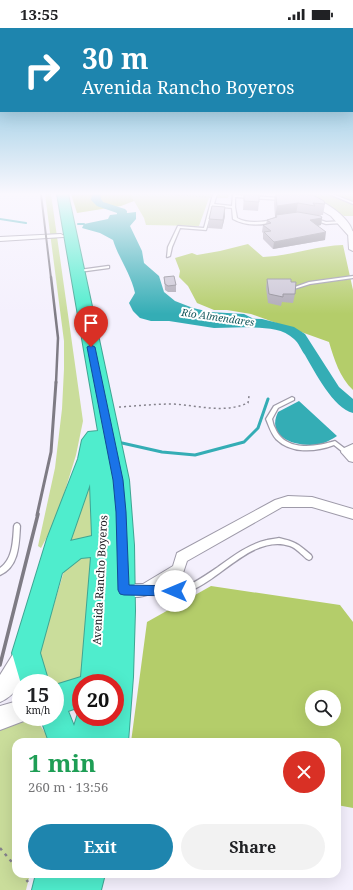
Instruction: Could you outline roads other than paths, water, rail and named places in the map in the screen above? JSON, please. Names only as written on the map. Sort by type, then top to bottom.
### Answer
[{"type":"highway","name":"Avenida Rancho Boyeros","points":[[69,234],[98,415],[104,549],[96,674]]},
{"type":"highway","name":"Avenida Rancho Boyeros","points":[[62,236],[98,415],[118,480],[131,586],[110,673],[112,738]]},
{"type":"highway","points":[[32,674],[26,653],[59,539],[88,459],[98,415]]},
{"type":"highway","points":[[52,566],[64,554],[78,548],[91,547],[104,549],[114,556],[131,586]]},
{"type":"highway","points":[[59,726],[63,738]]},
{"type":"highway","points":[[87,738],[89,726]]},
{"type":"highway","points":[[50,890],[53,878]]},
{"type":"highway","points":[[83,890],[86,878]]},
{"type":"street","points":[[352,234],[353,249]]},
{"type":"street","points":[[0,239],[62,236]]},
{"type":"street","points":[[131,586],[178,569],[182,557],[279,504],[298,500],[312,502],[353,514]]},
{"type":"street","points":[[0,691],[10,680],[26,653]]},
{"type":"street","points":[[0,718],[12,714]]},
{"type":"lane","points":[[168,256],[176,234]]},
{"type":"lane","points":[[76,271],[108,268]]},
{"type":"lane","points":[[294,288],[353,277]]},
{"type":"lane","points":[[292,400],[276,407],[269,418],[270,428],[283,443],[314,449],[324,448],[335,443],[351,452]]},
{"type":"lane","points":[[0,572],[10,563],[16,546],[17,526]]},
{"type":"lane","points":[[131,586],[175,591],[192,587],[245,553],[262,545],[279,541],[293,545],[309,557]]},
{"type":"water","points":[[102,234],[134,234],[142,251],[144,263],[159,276],[164,292],[175,301],[193,308],[210,312],[244,314],[262,323],[254,327],[214,328],[169,321],[151,321],[140,318],[133,311],[129,303],[135,293],[131,279],[118,254],[113,240]]},
{"type":"water","points":[[299,401],[337,436],[324,443],[312,445],[294,443],[286,440],[280,435],[276,429],[275,421],[278,412]]},
{"type":"waterway","name":"Río Almendares","points":[[240,322],[262,323],[289,330],[300,337],[334,390],[353,408]]},
{"type":"waterway","points":[[122,443],[162,452],[195,455],[244,442],[258,428],[268,399]]},
{"type":"railway","points":[[46,234],[51,278]]},
{"type":"railway","points":[[51,277],[58,338],[56,383]]},
{"type":"railway","points":[[37,515],[51,452],[56,382]]},
{"type":"railway","points":[[0,665],[38,514]]}]
